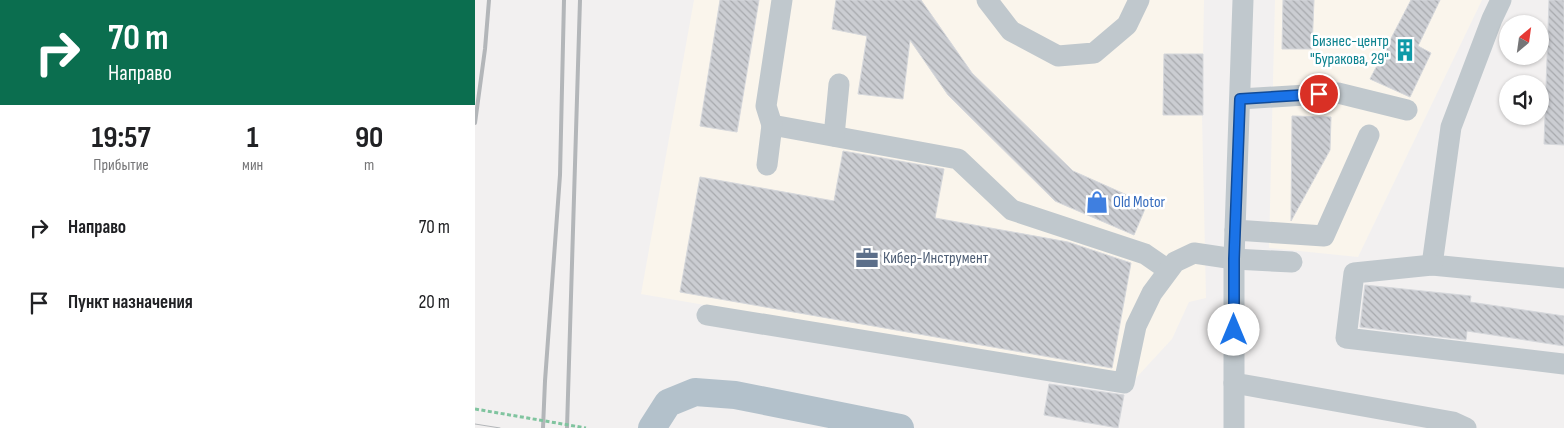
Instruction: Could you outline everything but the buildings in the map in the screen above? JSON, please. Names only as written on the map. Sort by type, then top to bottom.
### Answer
[{"type":"main road","points":[[652,428],[667,403],[695,392],[735,395],[900,428]]},
{"type":"street","points":[[767,165],[772,125],[766,106],[782,0]]},
{"type":"street","points":[[987,0],[1011,31],[1058,56],[1094,54],[1127,25],[1139,0]]},
{"type":"street","points":[[1234,428],[1234,259],[1243,0]]},
{"type":"street","points":[[1432,265],[1451,127],[1501,0]]},
{"type":"street","points":[[834,136],[839,84]]},
{"type":"street","points":[[1240,99],[1338,93],[1407,110]]},
{"type":"street","points":[[772,125],[958,159],[1012,210],[1145,254],[1168,270]]},
{"type":"street","points":[[1235,230],[1324,236],[1369,135]]},
{"type":"street","points":[[707,315],[1124,383],[1137,326],[1152,293],[1175,262],[1194,253],[1234,259],[1292,262]]},
{"type":"street","points":[[1564,278],[1432,265],[1354,273],[1346,338],[1564,364]]},
{"type":"street","points":[[1234,383],[1453,422],[1466,428]]},
{"type":"path","points":[[475,409],[586,428]]},
{"type":"shaded area","points":[[694,0],[1204,0],[1202,115],[1206,298],[1189,302],[1172,339],[1135,379],[641,294]]},
{"type":"shaded area","points":[[1275,0],[1482,0],[1358,257],[1269,248]]},
{"type":"tram line","points":[[475,424],[500,428]]},
{"type":"railway","points":[[475,123],[485,49],[489,0]]},
{"type":"railway","points":[[543,428],[560,175],[564,0]]},
{"type":"railway","points":[[567,428],[580,0]]},
{"type":"place","name":"Бизнес-центр \"Буракова, 29\"","points":[[1405,50]]},
{"type":"place","name":"Old Motor","points":[[1097,202]]},
{"type":"place","name":"Кибер-Инструмент","points":[[867,258]]},
{"type":"route","points":[[1234,330],[1234,259],[1240,99],[1319,94]]}]
